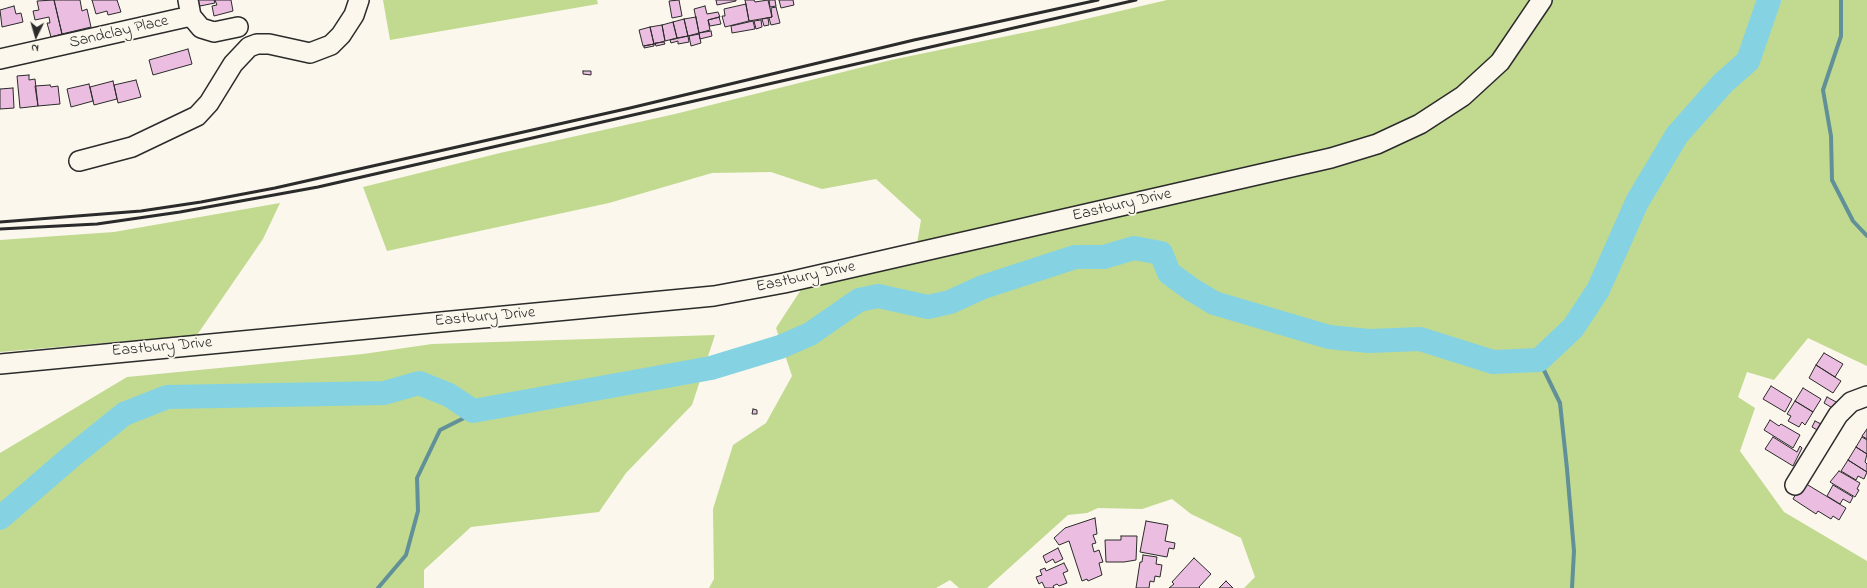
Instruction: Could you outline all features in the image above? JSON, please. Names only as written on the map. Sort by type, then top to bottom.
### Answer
[{"type":"street","points":[[79,161],[132,146],[197,116],[209,103],[233,64],[249,47],[257,44],[269,44],[310,53],[331,45],[341,35],[354,15],[359,0]]},
{"type":"street","name":"Eastbury Drive","points":[[0,364],[714,296],[784,283],[1330,158],[1377,144],[1420,124],[1463,96],[1500,62],[1542,0]]},
{"type":"street","name":"Sandclay Place","points":[[0,59],[189,8],[201,28],[207,31],[214,32],[238,27]]},
{"type":"street","points":[[1795,485],[1838,415],[1851,402],[1867,396]]},
{"type":"green space","points":[[383,0],[597,0],[598,4],[390,40]]},
{"type":"green space","points":[[1167,0],[1867,0],[1867,366],[1808,338],[1774,380],[1747,372],[1738,397],[1755,408],[1740,451],[1784,512],[1867,561],[1867,588],[1244,588],[1255,577],[1241,538],[1191,514],[1172,499],[1142,509],[1098,508],[1087,513],[1068,515],[987,588],[959,588],[950,580],[936,588],[709,588],[714,579],[713,509],[733,445],[766,423],[792,376],[776,328],[804,285],[914,261],[921,220],[876,179],[822,189],[771,172],[712,173],[609,203],[387,251],[363,187],[500,153],[675,114],[891,60],[1056,26]]},
{"type":"green space","points":[[280,203],[263,239],[197,335],[0,352],[0,240],[114,232]]},
{"type":"green space","points":[[715,335],[692,405],[626,473],[599,512],[471,527],[424,570],[424,588],[0,588],[0,453],[127,377],[363,354],[432,344]]},
{"type":"building","points":[[54,0],[62,34],[51,37],[47,23],[50,23],[49,17],[35,20],[33,11],[39,10],[37,1]]},
{"type":"building","points":[[54,0],[80,0],[82,11],[87,9],[91,27],[62,34]]},
{"type":"building","points":[[92,0],[117,0],[121,12],[108,15],[107,11],[96,14]]},
{"type":"building","points":[[198,0],[214,0],[215,3],[200,6]]},
{"type":"building","points":[[215,0],[231,0],[233,11],[214,16],[212,6],[217,5]]},
{"type":"building","points":[[679,0],[682,16],[672,18],[669,1]]},
{"type":"building","points":[[716,0],[736,0],[736,1],[717,5]]},
{"type":"building","points":[[745,0],[754,0],[755,2],[768,0],[772,17],[749,21]]},
{"type":"building","points":[[769,0],[775,0],[776,6],[770,7]]},
{"type":"building","points":[[779,0],[793,0],[794,5],[781,8]]},
{"type":"building","points":[[746,4],[749,21],[725,27],[722,16],[725,16],[724,9]]},
{"type":"building","points":[[14,6],[16,14],[21,13],[23,22],[2,27],[0,10]]},
{"type":"building","points":[[705,6],[707,14],[718,12],[720,17],[708,20],[710,30],[699,33],[694,9]]},
{"type":"building","points":[[776,7],[780,23],[771,25],[769,18],[772,17],[771,8]]},
{"type":"building","points":[[696,17],[699,33],[688,36],[684,19]]},
{"type":"building","points":[[719,17],[721,24],[710,26],[708,20]]},
{"type":"building","points":[[768,18],[769,25],[764,26],[762,19]]},
{"type":"building","points":[[684,19],[688,36],[677,38],[673,22]]},
{"type":"building","points":[[761,20],[762,27],[756,29],[754,21]]},
{"type":"building","points":[[753,21],[755,29],[732,33],[731,26]]},
{"type":"building","points":[[673,22],[677,38],[665,41],[662,25]]},
{"type":"building","points":[[662,25],[665,41],[654,44],[650,27]]},
{"type":"building","points":[[650,27],[654,44],[643,46],[639,30]]},
{"type":"building","points":[[711,31],[712,36],[700,39],[699,33]]},
{"type":"building","points":[[699,34],[701,43],[691,46],[689,36]]},
{"type":"building","points":[[688,36],[689,42],[678,44],[678,41],[671,43],[670,40]]},
{"type":"building","points":[[664,42],[665,44],[656,46],[655,43]]},
{"type":"building","points":[[654,44],[654,46],[644,48],[644,46]]},
{"type":"building","points":[[188,49],[192,64],[153,75],[149,60]]},
{"type":"building","points":[[583,71],[591,71],[591,75],[583,74]]},
{"type":"building","points":[[29,75],[29,80],[35,79],[38,106],[20,108],[17,76]]},
{"type":"building","points":[[136,80],[141,97],[118,103],[114,85]]},
{"type":"building","points":[[113,81],[117,99],[94,105],[90,87]]},
{"type":"building","points":[[89,84],[93,101],[71,107],[67,89]]},
{"type":"building","points":[[50,85],[51,87],[58,86],[60,104],[38,106],[35,86]]},
{"type":"building","points":[[13,88],[14,108],[0,109],[0,89]]},
{"type":"building","points":[[1824,353],[1843,364],[1835,377],[1816,365]]},
{"type":"building","points":[[1816,365],[1841,381],[1833,393],[1809,378]]},
{"type":"building","points":[[1771,386],[1792,399],[1785,412],[1763,399]]},
{"type":"building","points":[[1803,388],[1821,399],[1813,412],[1795,401]]},
{"type":"building","points":[[1827,397],[1838,403],[1834,409],[1824,403]]},
{"type":"building","points":[[1795,401],[1813,412],[1805,425],[1802,422],[1799,427],[1788,421],[1791,416],[1787,414]]},
{"type":"building","points":[[753,409],[757,410],[757,414],[752,414]]},
{"type":"building","points":[[1770,420],[1779,426],[1781,424],[1800,435],[1793,448],[1764,430]]},
{"type":"building","points":[[1815,421],[1823,425],[1819,431],[1812,427]]},
{"type":"building","points":[[1867,429],[1867,439],[1862,436]]},
{"type":"building","points":[[1773,437],[1797,452],[1800,446],[1802,448],[1793,466],[1765,449]]},
{"type":"building","points":[[1862,437],[1867,440],[1867,454],[1856,447]]},
{"type":"building","points":[[1856,447],[1867,454],[1865,462],[1867,464],[1867,472],[1848,460]]},
{"type":"building","points":[[1848,460],[1867,472],[1864,479],[1858,476],[1856,480],[1841,471]]},
{"type":"building","points":[[1839,471],[1860,483],[1857,489],[1859,490],[1855,497],[1830,482]]},
{"type":"building","points":[[1803,482],[1846,508],[1839,520],[1833,516],[1831,519],[1818,511],[1816,514],[1793,499]]},
{"type":"building","points":[[1833,485],[1853,497],[1850,503],[1843,499],[1840,504],[1827,496]]},
{"type":"building","points":[[1095,518],[1097,534],[1093,535],[1096,543],[1092,544],[1094,552],[1099,550],[1103,562],[1099,563],[1102,575],[1088,581],[1087,579],[1082,581],[1069,541],[1059,545],[1054,538],[1065,528]]},
{"type":"building","points":[[1146,521],[1168,525],[1165,541],[1175,543],[1174,549],[1169,548],[1167,557],[1140,552]]},
{"type":"building","points":[[1121,536],[1137,536],[1136,560],[1106,562],[1105,540],[1121,540]]},
{"type":"building","points":[[1058,548],[1063,559],[1055,563],[1053,559],[1046,563],[1043,556]]},
{"type":"building","points":[[1143,555],[1157,557],[1156,564],[1162,565],[1160,577],[1155,576],[1154,582],[1150,581],[1149,588],[1136,588],[1140,562],[1142,562]]},
{"type":"building","points":[[1194,558],[1211,574],[1199,587],[1200,588],[1169,588],[1174,584],[1172,582]]},
{"type":"building","points":[[1064,563],[1068,571],[1063,573],[1067,583],[1059,586],[1057,584],[1053,586],[1054,588],[1045,588],[1042,582],[1039,584],[1036,577],[1042,575],[1040,570],[1045,568],[1046,571]]},
{"type":"building","points":[[1226,581],[1233,588],[1219,588]]},
{"type":"waterway","points":[[0,518],[72,456],[124,414],[167,397],[384,393],[419,383],[449,395],[473,411],[711,368],[780,347],[810,334],[859,300],[878,296],[928,307],[950,302],[983,287],[1075,257],[1104,257],[1134,248],[1161,253],[1169,273],[1214,303],[1329,337],[1369,341],[1420,339],[1493,362],[1539,360],[1573,328],[1598,290],[1637,202],[1677,135],[1723,83],[1748,61],[1769,0]]},
{"type":"waterway","points":[[1841,0],[1841,36],[1823,90],[1831,136],[1832,180],[1853,221],[1867,236]]},
{"type":"waterway","points":[[1539,360],[1560,403],[1574,551],[1572,588]]},
{"type":"waterway","points":[[378,588],[406,555],[418,511],[417,478],[440,430],[468,416],[473,411]]},
{"type":"railway","points":[[0,222],[141,211],[201,202],[275,188],[630,108],[914,40],[1098,0]]},
{"type":"railway","points":[[0,229],[97,224],[180,212],[318,187],[1136,0]]}]
